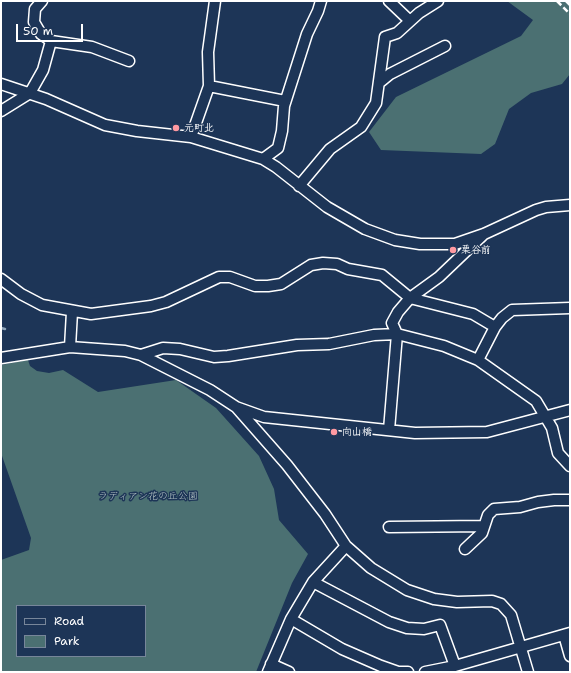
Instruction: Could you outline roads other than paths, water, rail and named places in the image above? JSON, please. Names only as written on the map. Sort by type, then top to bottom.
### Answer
[{"type":"street","points":[[42,1],[35,9],[34,22],[41,34],[51,41],[92,47],[129,60]]},
{"type":"street","points":[[191,137],[209,86],[208,52],[215,1]]},
{"type":"street","points":[[263,159],[278,148],[285,101],[307,34],[321,1]]},
{"type":"street","points":[[299,186],[330,149],[361,127],[376,103],[385,37],[397,33],[419,13],[438,1]]},
{"type":"street","points":[[391,2],[410,21]]},
{"type":"street","points":[[1,111],[30,93],[43,70],[51,41]]},
{"type":"street","points":[[379,83],[390,74],[445,46]]},
{"type":"street","points":[[1,84],[30,93],[105,124],[137,131],[191,137],[263,159],[327,207],[346,219],[379,235],[395,240],[420,244],[455,244],[484,234],[536,210],[546,207],[570,205]]},
{"type":"street","points":[[209,86],[285,101]]},
{"type":"street","points":[[389,430],[397,334],[392,323],[398,312],[410,298],[439,277],[484,234]]},
{"type":"street","points":[[1,279],[21,294],[42,305],[72,312],[91,314],[151,306],[166,302],[219,277],[230,277],[255,286],[281,284],[310,265],[323,263],[337,264],[348,269],[382,275],[410,298],[473,314],[495,327]]},
{"type":"street","points":[[478,360],[495,327],[502,318],[512,310],[570,308]]},
{"type":"street","points":[[70,347],[72,312]]},
{"type":"street","points":[[141,355],[163,348],[180,349],[214,357],[228,356],[297,345],[329,344],[374,335],[397,334],[444,346],[478,360],[536,401],[552,428],[558,453],[570,466]]},
{"type":"street","points":[[1,358],[70,347],[125,351],[141,355],[210,390],[236,407],[264,417],[414,433],[487,432],[570,410]]},
{"type":"street","points":[[236,407],[287,465],[325,514],[346,546],[371,568],[407,590],[434,599],[457,602],[492,601],[501,604],[511,615],[528,672]]},
{"type":"street","points":[[465,549],[482,533],[488,515],[494,509],[520,507],[548,500],[570,500]]},
{"type":"street","points":[[389,527],[484,526]]},
{"type":"street","points":[[289,672],[269,668],[291,619],[313,582],[346,546]]},
{"type":"street","points":[[313,582],[358,606],[401,626],[424,629],[440,625],[455,666]]},
{"type":"street","points":[[291,619],[342,648],[398,672],[408,672]]},
{"type":"street","points":[[426,672],[455,666],[567,634],[570,656]]},
{"type":"waterway","points":[[1,328],[5,329]]},
{"type":"railway","points":[[557,1],[570,14]]},
{"type":"railway","points":[[566,1],[570,5]]},
{"type":"place","name":"元町北","points":[[176,128]]},
{"type":"place","name":"栗谷前","points":[[453,250]]},
{"type":"place","name":"向山橋","points":[[334,432]]},
{"type":"park label","name":"ラディアン花の丘公園","points":[[148,496]]}]
